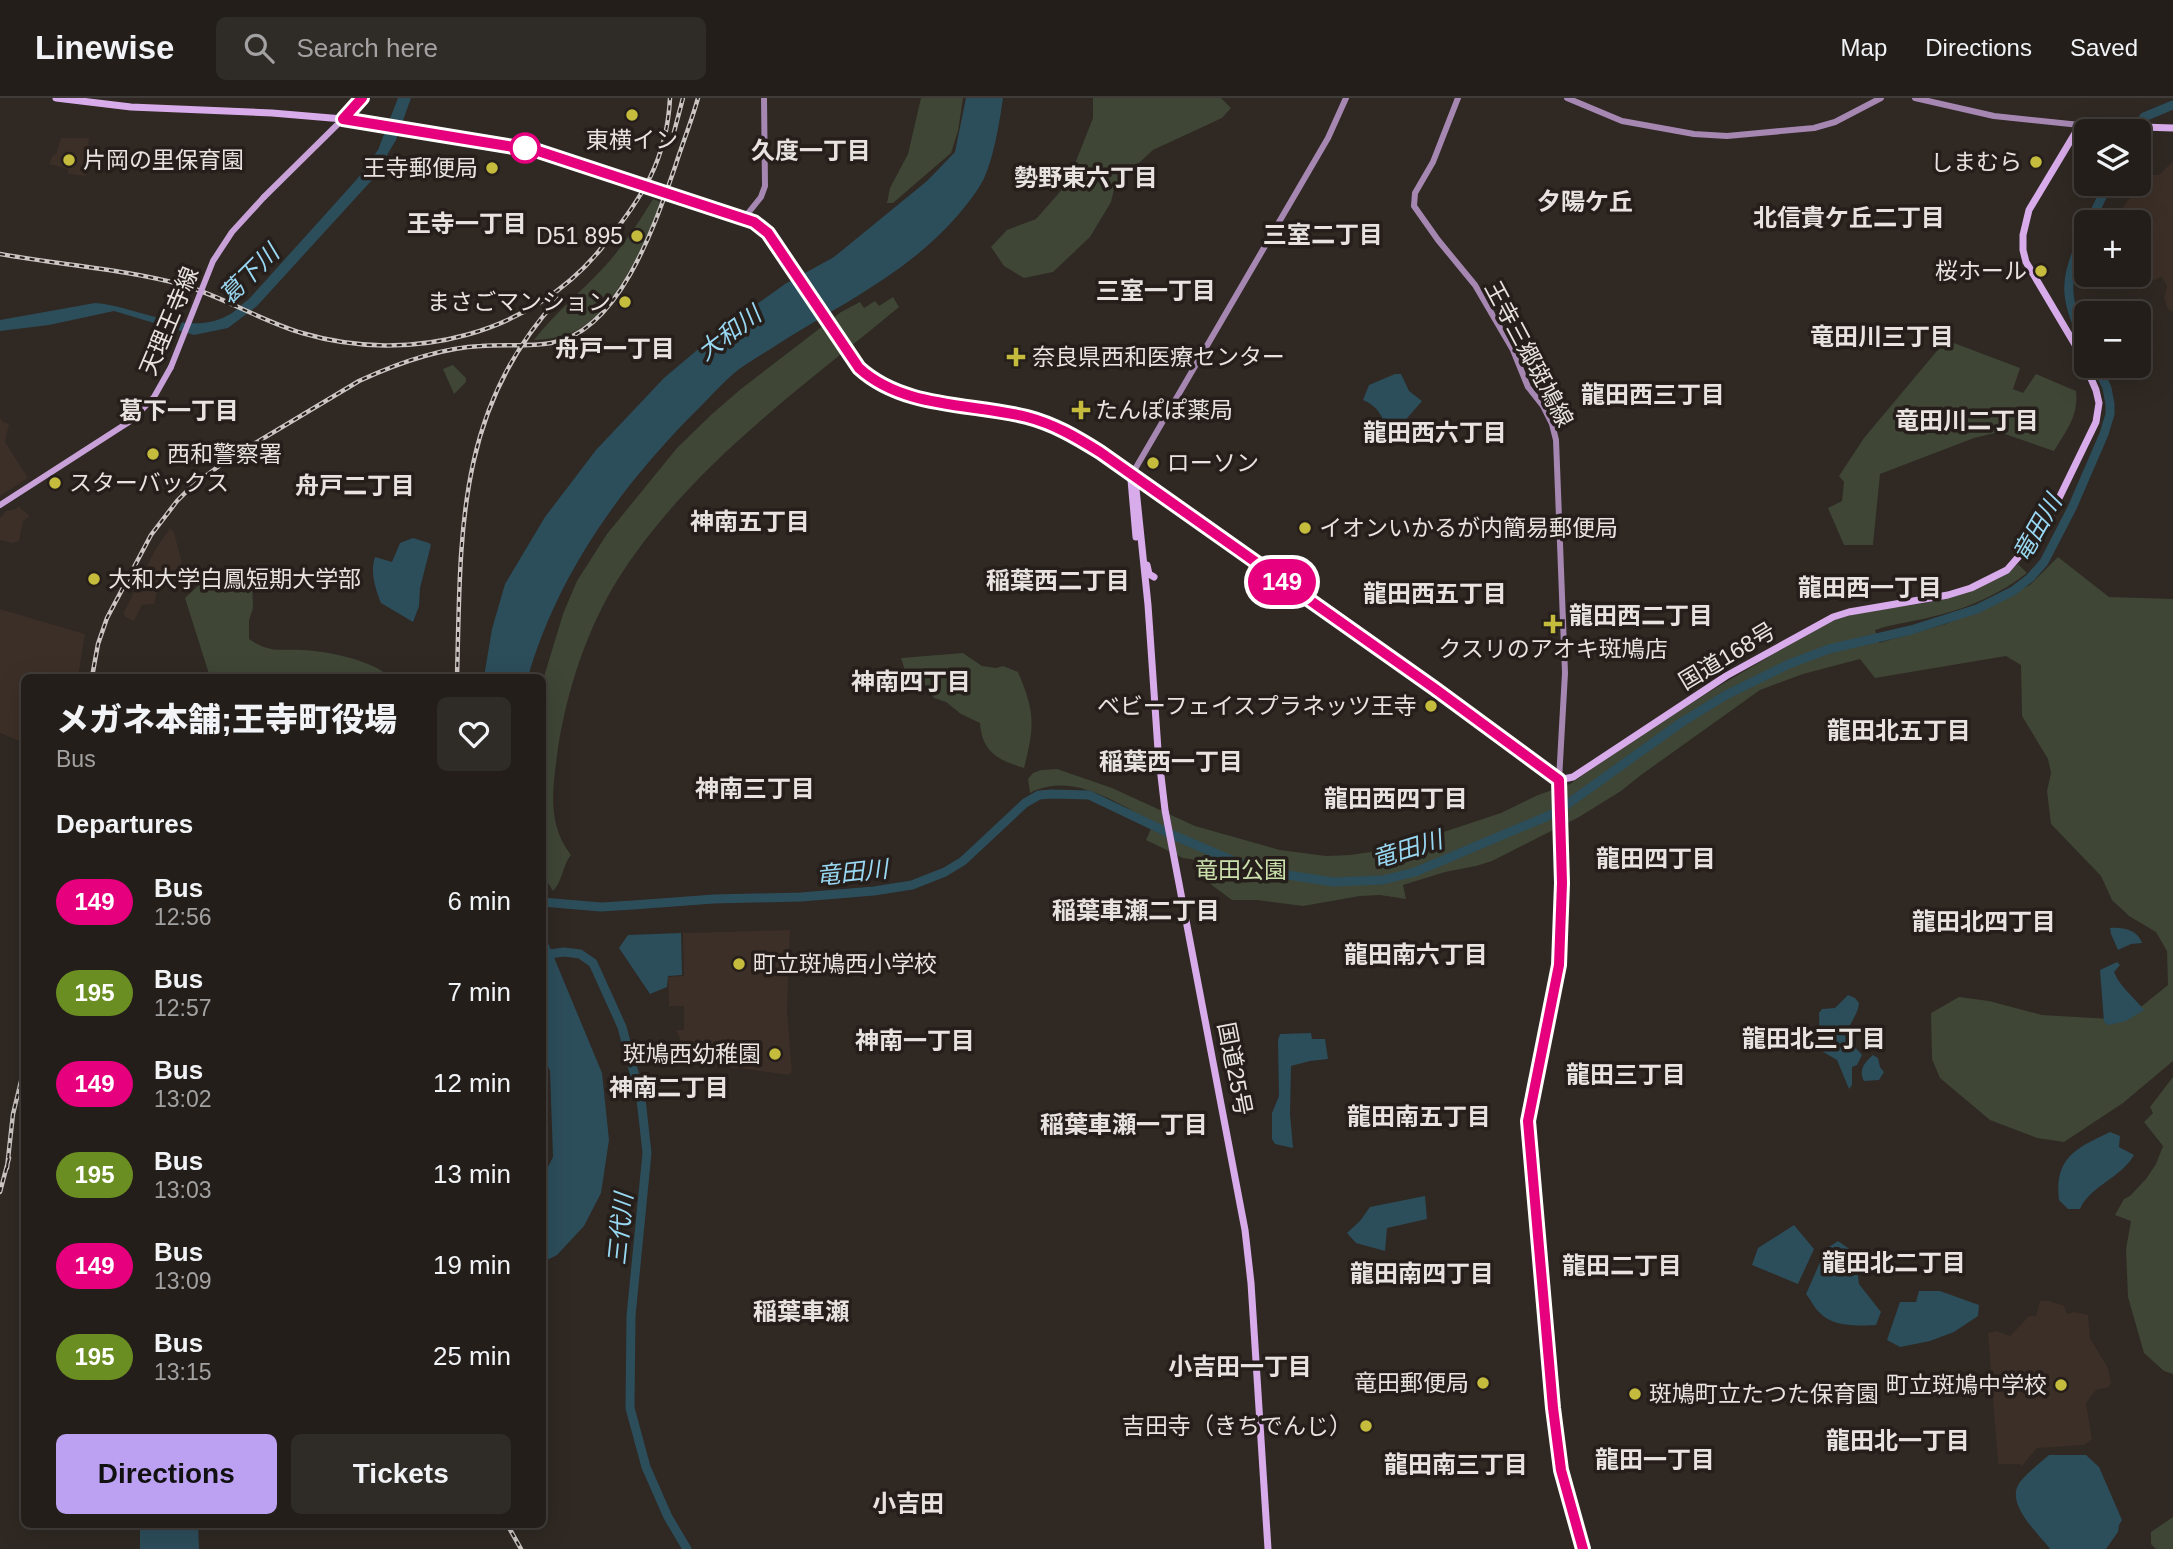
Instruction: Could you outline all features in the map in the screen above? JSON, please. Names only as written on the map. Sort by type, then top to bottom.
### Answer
[{"type":"highway","points":[[56,98],[131,107],[343,119],[531,149],[746,217],[768,233],[859,368],[869,377],[903,393],[1028,417],[1055,426],[1100,452],[1434,688],[1559,780],[1562,883],[1559,965],[1528,1121],[1553,1408],[1561,1470],[1583,1549]]},
{"type":"highway","points":[[343,119],[362,98]]},
{"type":"highway","points":[[2151,128],[2169,128]]},
{"type":"highway","name":"国道168号","points":[[1559,780],[1573,777],[1726,676],[1818,624],[1849,612],[1948,595],[1971,588],[2007,570],[2046,525],[2099,412],[2096,390],[2080,354],[2026,262],[2023,250],[2022,234],[2029,209],[2074,135]]},
{"type":"highway","name":"国道25号","points":[[1131,475],[1138,507],[1139,561],[1147,597],[1158,750],[1167,817],[1246,1239],[1268,1549]]},
{"type":"highway","name":"国道25号","points":[[1131,475],[1132,511],[1139,538]]},
{"type":"highway","points":[[1138,507],[1143,518],[1148,572],[1154,577]]},
{"type":"main road","points":[[746,217],[761,197],[765,186],[764,98]]},
{"type":"main road","points":[[1131,475],[1328,138],[1346,98]]},
{"type":"main road","name":"王寺三郷斑鳩線","points":[[1458,98],[1433,162],[1415,193],[1414,206],[1475,285],[1513,350],[1528,387],[1543,406],[1552,424],[1556,440],[1565,664],[1559,780]]},
{"type":"main road","points":[[1567,98],[1622,121],[1685,133],[1727,136],[1783,132],[1825,125],[1881,98]]},
{"type":"main road","points":[[1915,98],[1994,117],[2074,124]]},
{"type":"main road","name":"天理王寺線","points":[[0,505],[132,420],[154,397],[171,367],[213,261],[232,232],[343,119]]},
{"type":"shaded area","name":"片岡の里保育園","points":[[61,138],[89,138],[86,176],[68,174],[68,169],[49,164],[52,156],[56,154]]},
{"type":"shaded area","points":[[2173,161],[2173,312],[2168,309],[2164,299],[2167,286],[2162,277],[2151,281],[2151,210],[2121,210],[2132,196],[2151,196],[2151,177],[2159,175]]},
{"type":"shaded area","points":[[0,417],[9,424],[5,442],[28,478],[0,496]]},
{"type":"shaded area","points":[[18,506],[30,516],[23,521],[19,541],[12,543],[0,540],[0,518],[6,511]]},
{"type":"shaded area","points":[[170,528],[174,532],[188,588],[186,592],[159,585],[154,604],[142,605],[134,621],[125,617],[124,612],[155,550]]},
{"type":"shaded area","points":[[0,609],[85,634],[78,674],[21,674],[21,742],[0,733]]},
{"type":"shaded area","points":[[790,930],[787,1011],[792,1072],[788,1075],[691,1065],[676,1030],[684,1030],[684,1006],[669,1006],[668,977],[684,976],[683,933]]},
{"type":"shaded area","points":[[2040,1301],[2064,1306],[2067,1314],[2074,1312],[2088,1315],[2090,1338],[2108,1368],[2111,1383],[2109,1387],[2096,1390],[2086,1403],[2092,1439],[2084,1445],[2037,1448],[2022,1466],[1998,1464],[1988,1333],[1996,1331],[2010,1336],[2029,1316],[2036,1316]]},
{"type":"green space","points":[[921,98],[963,98],[958,131],[951,153],[893,203],[887,203],[890,188],[908,154]]},
{"type":"green space","points":[[1093,98],[1221,98],[1231,108],[1222,118],[1153,150],[1115,185],[1111,202],[1090,237],[1053,272],[1024,278],[1004,266],[991,247],[1007,230],[1036,219],[1067,184],[1093,118]]},
{"type":"green space","points":[[653,199],[661,202],[648,233],[632,266],[601,311],[570,333],[534,340],[613,257]]},
{"type":"green space","points":[[893,297],[899,307],[785,400],[712,466],[646,539],[607,598],[580,660],[562,726],[554,776],[553,804],[558,830],[571,855],[553,891],[546,880],[545,674],[563,614],[577,581],[607,534],[677,448],[712,414],[841,312],[860,302],[864,308],[875,301],[879,306]]},
{"type":"green space","points":[[1946,340],[2020,368],[2013,389],[2023,393],[2036,374],[2076,391],[2076,408],[2071,422],[2054,451],[1999,432],[1974,438],[1880,474],[1873,545],[1844,545],[1828,508],[1842,501],[1844,482],[1839,476],[1864,438]]},
{"type":"green space","points":[[453,365],[466,378],[466,382],[454,394],[443,369]]},
{"type":"green space","name":"竜田公園","points":[[2058,557],[2109,597],[2173,599],[2173,1061],[2123,1103],[2064,1142],[2037,1138],[1990,1120],[1940,1078],[1932,1059],[1931,1013],[1959,997],[1989,1001],[2042,1015],[2111,1019],[2142,1006],[2168,985],[2167,951],[2156,932],[2129,916],[2112,900],[2101,876],[2051,824],[2047,791],[2051,773],[2048,759],[2022,716],[2021,665],[2006,656],[1875,678],[1860,659],[1803,674],[1760,690],[1621,791],[1579,817],[1492,861],[1403,885],[1406,899],[1380,895],[1360,896],[1303,906],[1257,900],[1232,900],[1198,875],[1196,860],[1183,858],[1146,840],[1154,822],[1078,787],[1046,787],[1030,793],[1028,779],[1033,773],[1057,769],[1112,788],[1195,826],[1280,850],[1326,856],[1392,849],[1501,813],[1538,795],[1570,784],[1652,728],[1825,624],[1853,615],[1945,598],[1981,585],[2018,564],[2027,573],[1996,593],[1963,608],[1875,630],[1879,643],[1946,624],[2030,585]]},
{"type":"green space","points":[[223,578],[252,579],[253,608],[249,620],[249,639],[256,643],[274,649],[336,654],[372,666],[386,674],[209,674],[185,598],[201,583]]},
{"type":"green space","points":[[963,653],[982,666],[1003,666],[1018,672],[1028,698],[1031,719],[1024,768],[1006,762],[993,753],[984,741],[980,723],[961,714],[946,702],[934,698],[924,683],[905,671],[901,658]]},
{"type":"green space","points":[[2173,1077],[2173,1374],[2164,1371],[2144,1353],[2128,1297],[2126,1249],[2131,1221],[2115,1215],[2124,1199],[2146,1179],[2156,1164],[2163,1146],[2144,1122],[2153,1113],[2150,1107]]},
{"type":"green space","points":[[2173,1517],[2173,1549],[2156,1549],[2151,1544],[2151,1532]]},
{"type":"water","points":[[398,98],[411,98],[396,140],[372,180],[257,306],[228,328],[194,335],[114,311],[49,325],[0,331],[0,320],[95,303],[182,322],[216,320],[232,313],[249,299],[358,178],[378,150]]},
{"type":"water","name":"大和川","points":[[966,98],[1003,98],[988,168],[980,186],[962,210],[938,236],[893,273],[750,362],[723,383],[645,467],[596,532],[557,602],[529,674],[484,674],[492,629],[505,584],[545,517],[596,450],[664,378],[722,329],[785,284],[834,257],[927,181],[955,152]]},
{"type":"water","points":[[1401,374],[1409,391],[1422,401],[1402,424],[1387,431],[1379,412],[1363,400],[1369,385]]},
{"type":"water","points":[[413,538],[431,545],[420,588],[419,606],[413,622],[381,603],[373,569],[375,557],[392,562],[400,543]]},
{"type":"water","points":[[2110,928],[2129,930],[2137,935],[2142,943],[2131,944],[2118,950]]},
{"type":"water","points":[[681,933],[682,975],[668,976],[667,987],[650,994],[619,948],[628,935]]},
{"type":"water","points":[[546,938],[602,1073],[609,1140],[601,1193],[584,1226],[557,1255],[546,1260],[546,1171],[553,1157],[550,1071],[546,1062]]},
{"type":"water","points":[[2117,962],[2120,965],[2114,972],[2123,987],[2144,1010],[2126,1021],[2108,1025],[2104,1022],[2100,970]]},
{"type":"water","points":[[1848,995],[1859,1003],[1845,1036],[1862,1055],[1857,1065],[1852,1067],[1852,1085],[1849,1089],[1837,1060],[1820,1050],[1819,1013],[1822,1009],[1835,1008]]},
{"type":"water","points":[[1311,1033],[1312,1039],[1325,1039],[1328,1059],[1291,1066],[1290,1114],[1293,1148],[1275,1144],[1272,1139],[1272,1113],[1279,1096],[1278,1040],[1280,1034]]},
{"type":"water","points":[[1873,1055],[1878,1058],[1884,1072],[1879,1080],[1864,1081],[1862,1070]]},
{"type":"water","points":[[2110,1132],[2120,1136],[2119,1147],[2134,1155],[2121,1170],[2091,1194],[2080,1209],[2068,1209],[2059,1200],[2058,1185],[2064,1164],[2078,1149]]},
{"type":"water","points":[[1425,1196],[1427,1219],[1387,1228],[1385,1251],[1356,1243],[1347,1233],[1370,1207]]},
{"type":"water","points":[[1794,1225],[1814,1249],[1798,1284],[1752,1265],[1758,1248]]},
{"type":"water","points":[[1838,1241],[1855,1253],[1859,1284],[1881,1312],[1876,1325],[1846,1325],[1825,1318],[1806,1294],[1826,1249]]},
{"type":"water","points":[[1919,1291],[1940,1291],[1979,1305],[1978,1316],[1954,1332],[1930,1341],[1900,1347],[1887,1340],[1900,1302],[1916,1302]]},
{"type":"water","points":[[2049,1455],[2086,1455],[2099,1467],[2122,1520],[2118,1532],[2106,1549],[2050,1549],[2024,1517],[2016,1499],[2016,1490],[2023,1478]]},
{"type":"water","points":[[140,1528],[198,1528],[199,1549],[140,1549]]},
{"type":"waterway","name":"竜田川","points":[[2143,119],[2173,105]]},
{"type":"waterway","name":"竜田川","points":[[2096,210],[2102,196]]},
{"type":"waterway","name":"竜田川","points":[[2074,260],[2069,287],[2074,315]]},
{"type":"waterway","name":"竜田川","points":[[546,902],[601,907],[714,899],[801,897],[912,885],[945,872],[963,861],[1025,803],[1039,795],[1052,794],[1089,795],[1255,870],[1333,882],[1383,880],[1415,872],[1555,813],[1682,722],[1726,695],[1789,664],[1829,649],[1911,630],[1977,609],[2013,591],[2030,578],[2044,562],[2072,508],[2104,434],[2110,404],[2102,378]]},
{"type":"waterway","name":"三代川","points":[[546,954],[564,952],[580,954],[593,963],[622,1027],[641,1099],[647,1153],[631,1316],[630,1408],[646,1467],[668,1517],[687,1549]]},
{"type":"railway","points":[[0,254],[115,271],[183,285],[287,328],[343,342],[385,345],[426,343],[467,335],[506,321],[542,301],[575,276],[604,245],[630,211],[650,177],[664,141],[670,98]]},
{"type":"railway","points":[[674,132],[683,98]]},
{"type":"railway","points":[[93,674],[98,644],[107,618],[151,535],[191,487],[227,460],[359,381],[389,368],[434,353],[465,347],[551,343],[575,335],[597,319],[616,297],[646,243],[668,188],[698,98]]},
{"type":"railway","points":[[457,674],[464,525],[470,477],[482,430],[499,385],[524,341],[558,299]]},
{"type":"railway","points":[[7,1168],[13,1114],[21,1081]]},
{"type":"railway","points":[[0,1192],[9,1158]]},
{"type":"railway","points":[[509,1528],[521,1549]]},
{"type":"bus line","name":"149","points":[[362,98],[343,119],[538,151],[746,217],[768,233],[859,368],[869,377],[903,393],[1028,417],[1072,435],[1100,452],[1434,688],[1559,780],[1562,883],[1559,965],[1528,1121],[1553,1408],[1561,1470],[1583,1549]]},
{"type":"place","name":"東横イン","points":[[632,115]]},
{"type":"place","name":"片岡の里保育園","points":[[69,160]]},
{"type":"place","name":"しまむら","points":[[2036,162]]},
{"type":"place","name":"王寺郵便局","points":[[492,168]]},
{"type":"place","name":"D51 895","points":[[637,236]]},
{"type":"place","name":"桜ホール","points":[[2041,271]]},
{"type":"place","name":"まさごマンション","points":[[625,302]]},
{"type":"place","name":"奈良県西和医療センター","points":[[1016,357]]},
{"type":"place","name":"たんぽぽ薬局","points":[[1081,410]]},
{"type":"place","name":"西和警察署","points":[[153,454]]},
{"type":"place","name":"ローソン","points":[[1153,463]]},
{"type":"place","name":"スターバックス","points":[[55,483]]},
{"type":"place","name":"イオンいかるが内簡易郵便局","points":[[1305,528]]},
{"type":"place","name":"大和大学白鳳短期大学部","points":[[94,579]]},
{"type":"place","name":"クスリのアオキ斑鳩店","points":[[1553,624]]},
{"type":"place","name":"ベビーフェイスプラネッツ王寺","points":[[1431,706]]},
{"type":"place","name":"町立斑鳩西小学校","points":[[739,964]]},
{"type":"place","name":"斑鳩西幼稚園","points":[[775,1054]]},
{"type":"place","name":"竜田郵便局","points":[[1483,1383]]},
{"type":"place","name":"町立斑鳩中学校","points":[[2061,1385]]},
{"type":"place","name":"斑鳩町立たつた保育園","points":[[1635,1394]]},
{"type":"place","name":"吉田寺（きちでんじ）","points":[[1366,1426]]},
{"type":"district","name":"久度一丁目","points":[[811,150]]},
{"type":"district","name":"勢野東六丁目","points":[[1086,177]]},
{"type":"district","name":"夕陽ケ丘","points":[[1585,201]]},
{"type":"district","name":"北信貴ケ丘二丁目","points":[[1849,217]]},
{"type":"district","name":"王寺一丁目","points":[[467,223]]},
{"type":"district","name":"三室二丁目","points":[[1323,234]]},
{"type":"district","name":"三室一丁目","points":[[1156,290]]},
{"type":"district","name":"竜田川三丁目","points":[[1882,336]]},
{"type":"district","name":"舟戸一丁目","points":[[615,348]]},
{"type":"district","name":"龍田西三丁目","points":[[1653,394]]},
{"type":"district","name":"葛下一丁目","points":[[179,410]]},
{"type":"district","name":"竜田川二丁目","points":[[1967,420]]},
{"type":"district","name":"龍田西六丁目","points":[[1435,432]]},
{"type":"district","name":"舟戸二丁目","points":[[355,485]]},
{"type":"district","name":"神南五丁目","points":[[750,521]]},
{"type":"district","name":"稲葉西二丁目","points":[[1058,580]]},
{"type":"district","name":"龍田西一丁目","points":[[1870,587]]},
{"type":"district","name":"龍田西五丁目","points":[[1435,593]]},
{"type":"district","name":"龍田西二丁目","points":[[1641,615]]},
{"type":"district","name":"神南四丁目","points":[[911,681]]},
{"type":"district","name":"龍田北五丁目","points":[[1899,730]]},
{"type":"district","name":"稲葉西一丁目","points":[[1171,761]]},
{"type":"district","name":"神南三丁目","points":[[755,788]]},
{"type":"district","name":"龍田西四丁目","points":[[1396,798]]},
{"type":"district","name":"龍田四丁目","points":[[1656,858]]},
{"type":"district","name":"稲葉車瀬二丁目","points":[[1136,910]]},
{"type":"district","name":"龍田北四丁目","points":[[1984,921]]},
{"type":"district","name":"龍田南六丁目","points":[[1416,954]]},
{"type":"district","name":"龍田北三丁目","points":[[1814,1038]]},
{"type":"district","name":"神南一丁目","points":[[915,1040]]},
{"type":"district","name":"龍田三丁目","points":[[1626,1074]]},
{"type":"district","name":"神南二丁目","points":[[669,1087]]},
{"type":"district","name":"龍田南五丁目","points":[[1419,1116]]},
{"type":"district","name":"稲葉車瀬一丁目","points":[[1124,1124]]},
{"type":"district","name":"龍田北二丁目","points":[[1894,1262]]},
{"type":"district","name":"龍田二丁目","points":[[1622,1265]]},
{"type":"district","name":"龍田南四丁目","points":[[1422,1273]]},
{"type":"district","name":"稲葉車瀬","points":[[801,1311]]},
{"type":"district","name":"小吉田一丁目","points":[[1240,1366]]},
{"type":"district","name":"龍田北一丁目","points":[[1898,1440]]},
{"type":"district","name":"龍田一丁目","points":[[1655,1459]]},
{"type":"district","name":"龍田南三丁目","points":[[1456,1464]]},
{"type":"district","name":"小吉田","points":[[908,1503]]},
{"type":"water label","name":"葛下川","points":[[249,274]]}]
